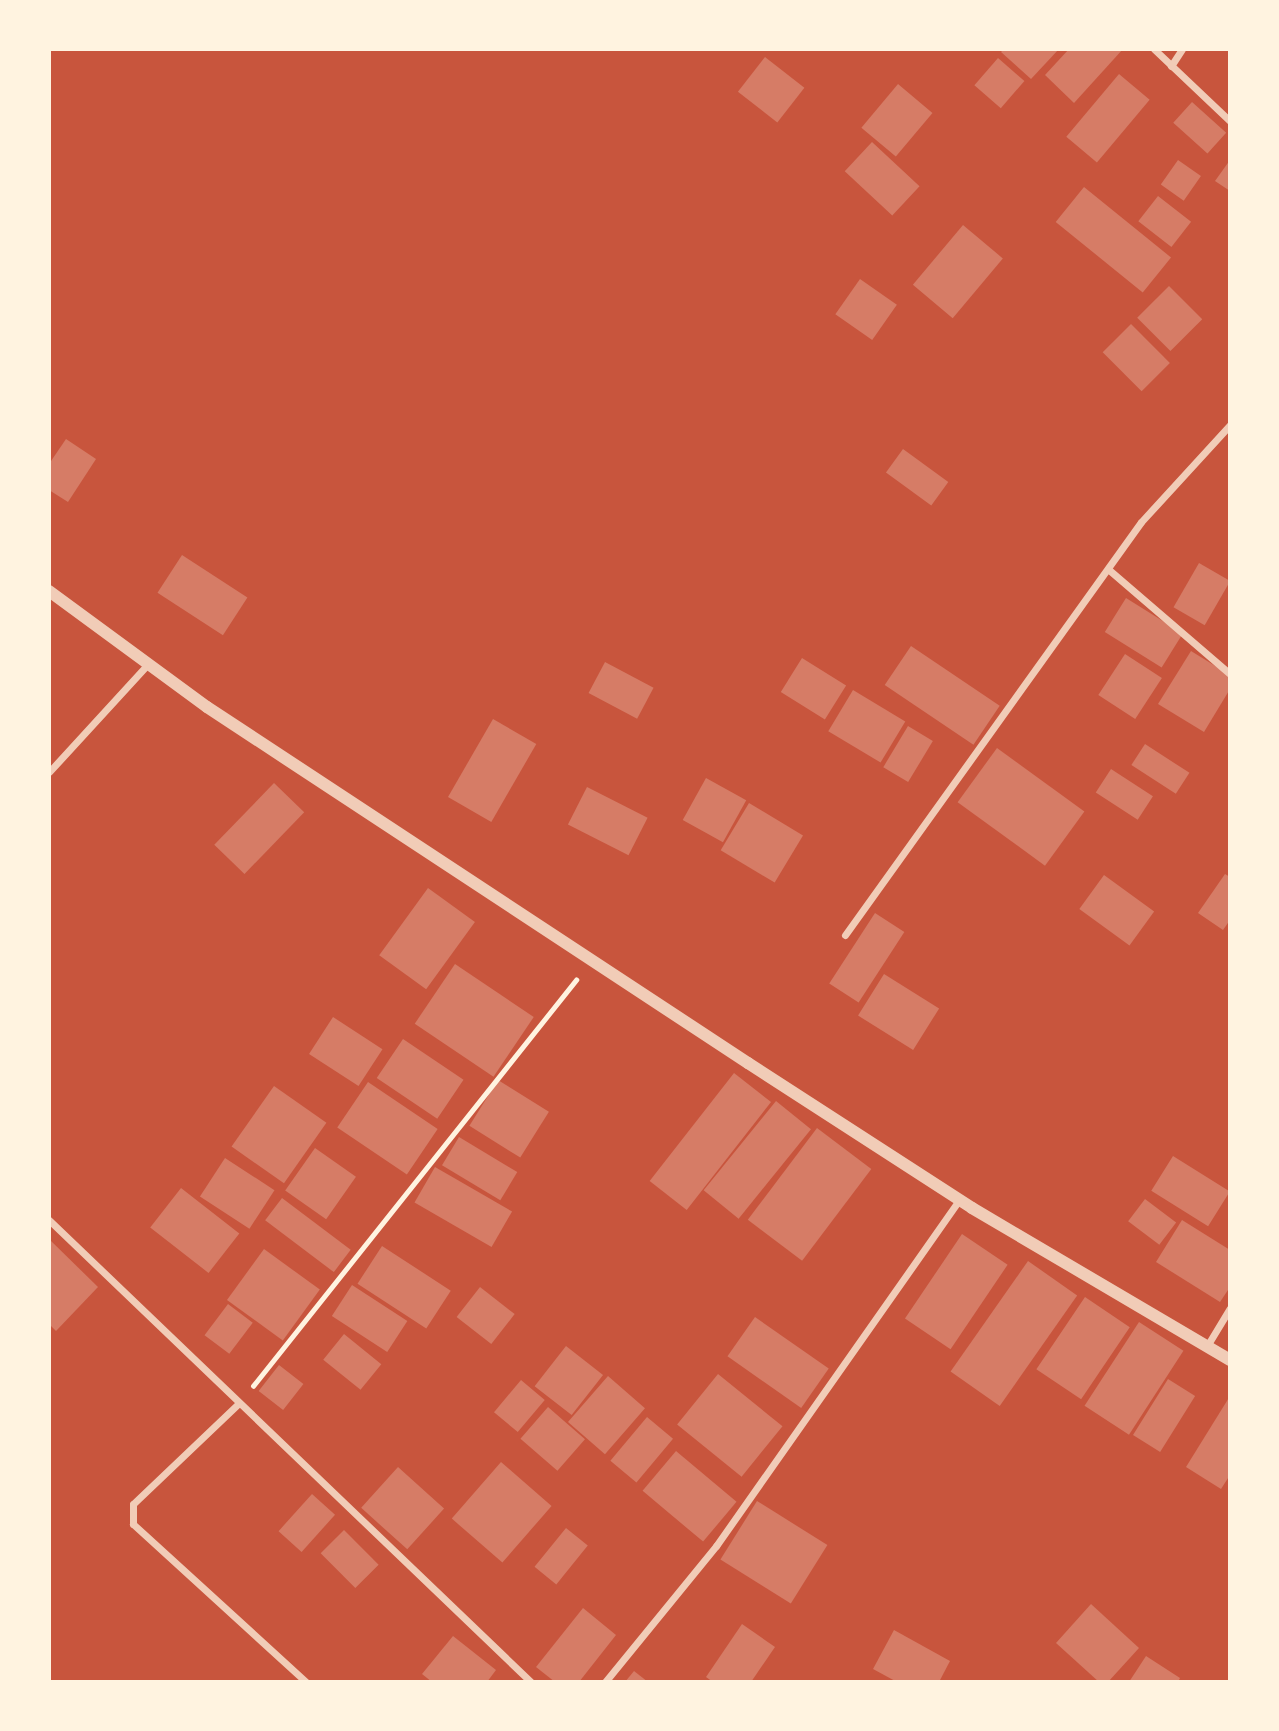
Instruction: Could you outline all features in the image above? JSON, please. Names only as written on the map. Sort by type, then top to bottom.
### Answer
[{"type":"street","points":[[1154,49],[1230,121]]},
{"type":"street","points":[[1171,65],[1182,49]]},
{"type":"street","points":[[845,935],[1141,522],[1230,425]]},
{"type":"street","points":[[1108,569],[1230,674]]},
{"type":"street","points":[[49,591],[148,664],[593,960],[960,1199],[1230,1360]]},
{"type":"street","points":[[49,772],[148,664]]},
{"type":"street","points":[[605,1682],[716,1546],[960,1199]]},
{"type":"street","points":[[49,1220],[531,1682]]},
{"type":"street","points":[[1207,1346],[1230,1308]]},
{"type":"street","points":[[239,1403],[132,1504],[133,1524],[306,1682]]},
{"type":"path","points":[[239,1403],[593,960]]},
{"type":"building","points":[[1004,49],[1059,49],[1031,79],[1001,52]]},
{"type":"building","points":[[1069,49],[1123,49],[1074,103],[1045,75]]},
{"type":"building","points":[[765,57],[804,88],[777,122],[738,92]]},
{"type":"building","points":[[998,58],[1024,81],[1001,108],[974,85]]},
{"type":"building","points":[[1119,74],[1150,100],[1097,163],[1066,137]]},
{"type":"building","points":[[898,84],[932,113],[896,157],[861,128]]},
{"type":"building","points":[[1192,102],[1226,133],[1207,154],[1173,123]]},
{"type":"building","points":[[872,142],[920,186],[892,216],[845,171]]},
{"type":"building","points":[[1178,160],[1201,176],[1184,201],[1161,185]]},
{"type":"building","points":[[1230,160],[1230,191],[1215,181]]},
{"type":"building","points":[[1084,187],[1171,257],[1143,292],[1056,222]]},
{"type":"building","points":[[1158,196],[1191,222],[1171,247],[1138,221]]},
{"type":"building","points":[[963,225],[1003,258],[953,318],[913,285]]},
{"type":"building","points":[[860,279],[897,305],[872,340],[835,314]]},
{"type":"building","points":[[1169,286],[1202,319],[1170,351],[1137,318]]},
{"type":"building","points":[[1131,324],[1170,363],[1142,391],[1103,352]]},
{"type":"building","points":[[66,439],[96,459],[68,502],[49,490],[49,464]]},
{"type":"building","points":[[903,449],[948,482],[931,505],[886,472]]},
{"type":"building","points":[[182,555],[247,597],[223,635],[157,593]]},
{"type":"building","points":[[1199,563],[1230,581],[1205,625],[1174,607]]},
{"type":"building","points":[[1126,598],[1183,634],[1162,667],[1105,632]]},
{"type":"building","points":[[911,646],[1000,706],[973,745],[885,685]]},
{"type":"building","points":[[1191,651],[1230,675],[1230,689],[1204,732],[1158,704]]},
{"type":"building","points":[[1125,654],[1162,678],[1135,719],[1098,695]]},
{"type":"building","points":[[802,658],[846,686],[825,719],[781,692]]},
{"type":"building","points":[[605,662],[654,688],[637,719],[589,693]]},
{"type":"building","points":[[853,690],[905,721],[881,763],[828,731]]},
{"type":"building","points":[[493,719],[536,744],[491,822],[448,797]]},
{"type":"building","points":[[908,726],[933,741],[908,782],[883,767]]},
{"type":"building","points":[[1145,744],[1189,773],[1176,794],[1131,765]]},
{"type":"building","points":[[997,748],[1084,811],[1045,866],[958,802]]},
{"type":"building","points":[[1111,769],[1153,796],[1138,820],[1096,792]]},
{"type":"building","points":[[706,778],[746,800],[723,842],[683,820]]},
{"type":"building","points":[[274,783],[304,812],[244,874],[214,845]]},
{"type":"building","points":[[587,787],[648,818],[629,855],[568,824]]},
{"type":"building","points":[[749,803],[803,835],[775,883],[721,850]]},
{"type":"building","points":[[1225,874],[1230,877],[1230,920],[1223,930],[1198,913]]},
{"type":"building","points":[[1104,875],[1154,911],[1129,945],[1079,909]]},
{"type":"building","points":[[428,888],[475,922],[426,989],[379,955]]},
{"type":"building","points":[[875,913],[904,932],[859,1003],[829,983]]},
{"type":"building","points":[[455,964],[534,1017],[493,1077],[415,1024]]},
{"type":"building","points":[[884,974],[939,1008],[913,1050],[858,1016]]},
{"type":"building","points":[[333,1017],[382,1049],[359,1086],[309,1054]]},
{"type":"building","points":[[403,1039],[464,1080],[437,1119],[377,1078]]},
{"type":"building","points":[[734,1073],[771,1102],[687,1210],[650,1181]]},
{"type":"building","points":[[498,1080],[549,1112],[520,1158],[469,1126]]},
{"type":"building","points":[[368,1082],[438,1129],[407,1175],[337,1128]]},
{"type":"building","points":[[274,1086],[326,1123],[284,1183],[232,1147]]},
{"type":"building","points":[[776,1101],[811,1129],[739,1219],[704,1190]]},
{"type":"building","points":[[817,1128],[871,1169],[802,1261],[748,1220]]},
{"type":"building","points":[[459,1137],[517,1172],[500,1200],[442,1165]]},
{"type":"building","points":[[315,1148],[356,1177],[326,1219],[285,1191]]},
{"type":"building","points":[[1173,1156],[1230,1192],[1208,1226],[1151,1191]]},
{"type":"building","points":[[225,1158],[274,1190],[249,1229],[200,1197]]},
{"type":"building","points":[[435,1167],[512,1212],[492,1247],[415,1203]]},
{"type":"building","points":[[181,1188],[239,1234],[209,1273],[150,1227]]},
{"type":"building","points":[[282,1198],[351,1250],[334,1272],[265,1220]]},
{"type":"building","points":[[1145,1199],[1176,1222],[1159,1245],[1128,1221]]},
{"type":"building","points":[[1182,1220],[1230,1250],[1230,1287],[1220,1302],[1156,1262]]},
{"type":"building","points":[[962,1234],[1008,1265],[951,1349],[905,1319]]},
{"type":"building","points":[[49,1239],[98,1287],[56,1331],[49,1324]]},
{"type":"building","points":[[382,1246],[451,1291],[426,1328],[357,1284]]},
{"type":"building","points":[[264,1249],[320,1290],[283,1341],[227,1300]]},
{"type":"building","points":[[1028,1261],[1077,1295],[1000,1406],[951,1372]]},
{"type":"building","points":[[352,1285],[407,1321],[387,1352],[332,1316]]},
{"type":"building","points":[[480,1287],[515,1314],[491,1344],[457,1317]]},
{"type":"building","points":[[1085,1297],[1130,1327],[1081,1399],[1036,1369]]},
{"type":"building","points":[[228,1304],[253,1323],[229,1354],[205,1335]]},
{"type":"building","points":[[755,1317],[829,1369],[801,1408],[727,1356]]},
{"type":"building","points":[[1139,1322],[1183,1351],[1129,1435],[1085,1406]]},
{"type":"building","points":[[344,1334],[381,1364],[361,1390],[323,1360]]},
{"type":"building","points":[[566,1346],[603,1375],[572,1415],[535,1386]]},
{"type":"building","points":[[279,1365],[303,1384],[283,1410],[259,1391]]},
{"type":"building","points":[[718,1374],[783,1426],[742,1477],[677,1425]]},
{"type":"building","points":[[608,1376],[645,1408],[605,1454],[568,1422]]},
{"type":"building","points":[[1168,1379],[1195,1396],[1160,1452],[1133,1435]]},
{"type":"building","points":[[521,1380],[545,1400],[518,1432],[494,1412]]},
{"type":"building","points":[[1230,1396],[1230,1475],[1221,1489],[1186,1467]]},
{"type":"building","points":[[548,1407],[585,1439],[557,1471],[520,1439]]},
{"type":"building","points":[[647,1417],[673,1439],[636,1483],[610,1461]]},
{"type":"building","points":[[676,1451],[737,1502],[703,1542],[643,1491]]},
{"type":"building","points":[[501,1462],[552,1506],[502,1563],[452,1519]]},
{"type":"building","points":[[398,1467],[444,1508],[407,1549],[361,1508]]},
{"type":"building","points":[[312,1494],[335,1515],[302,1552],[279,1531]]},
{"type":"building","points":[[757,1501],[827,1545],[791,1603],[720,1560]]},
{"type":"building","points":[[566,1528],[588,1546],[556,1584],[535,1567]]},
{"type":"building","points":[[344,1530],[379,1565],[355,1588],[321,1553]]},
{"type":"building","points":[[1091,1604],[1139,1648],[1108,1682],[1099,1682],[1056,1643]]},
{"type":"building","points":[[583,1608],[616,1635],[579,1682],[555,1682],[536,1667]]},
{"type":"building","points":[[742,1624],[775,1647],[751,1682],[713,1682],[706,1677]]},
{"type":"building","points":[[894,1630],[950,1661],[939,1682],[897,1682],[873,1669]]},
{"type":"building","points":[[453,1636],[496,1670],[487,1682],[432,1682],[422,1674]]},
{"type":"building","points":[[1146,1656],[1180,1678],[1178,1682],[1129,1682]]},
{"type":"building","points":[[634,1671],[648,1682],[625,1682]]}]
